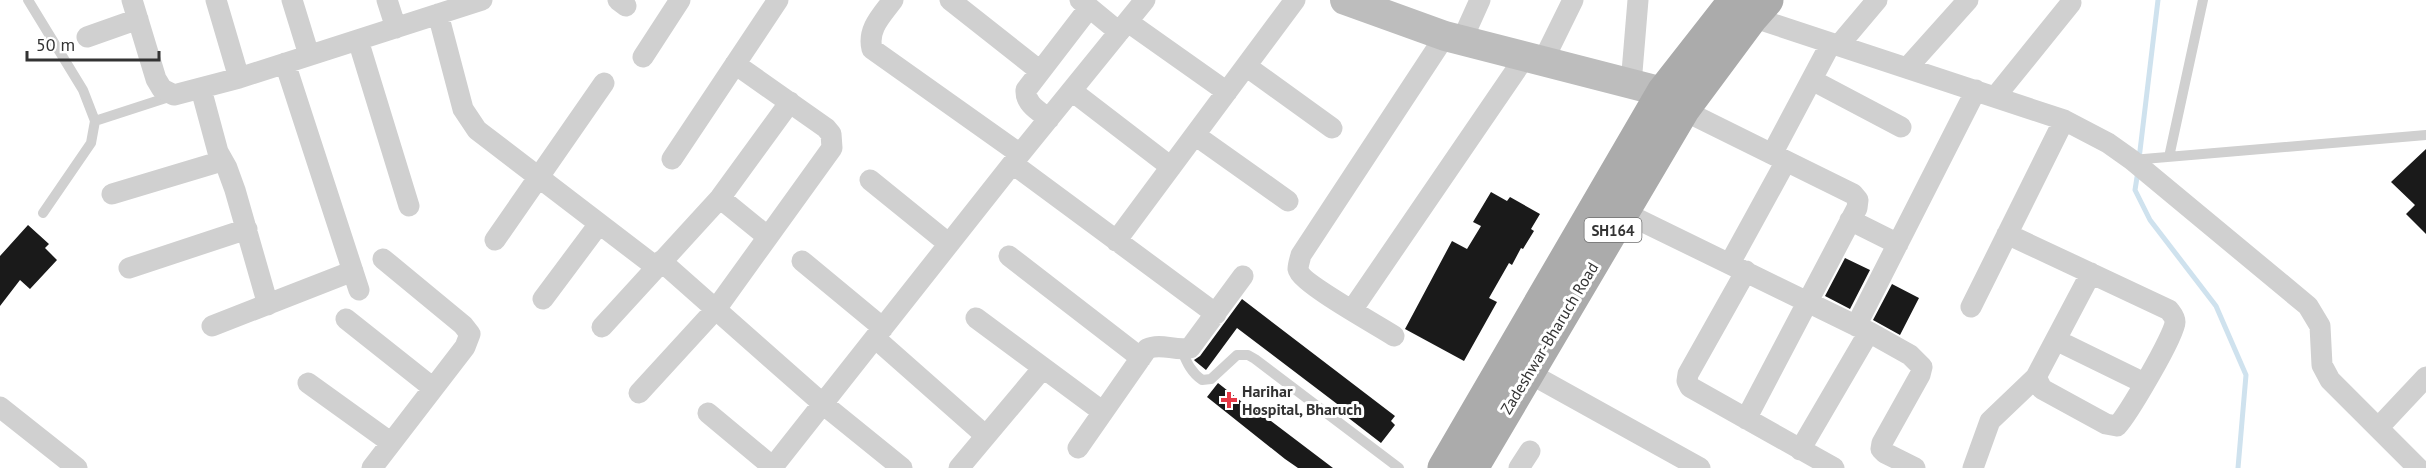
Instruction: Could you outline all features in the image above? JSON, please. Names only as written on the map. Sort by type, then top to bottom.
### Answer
[{"type":"main road","points":[[1345,0],[1398,9],[1453,38],[1631,84],[1678,101]]},
{"type":"main road","name":"Zadeshwar-Bharuch Road","points":[[1444,468],[1678,101],[1751,6]]},
{"type":"main road","name":"Zadeshwar-Bharuch Road","points":[[1472,468],[1623,212],[1678,101]]},
{"type":"street","points":[[216,0],[239,78]]},
{"type":"street","points":[[292,0],[309,55]]},
{"type":"street","points":[[387,0],[396,28]]},
{"type":"street","points":[[643,57],[680,0]]},
{"type":"street","points":[[672,159],[778,0]]},
{"type":"street","points":[[893,0],[874,27],[869,40],[872,49],[1017,159],[1116,241],[1216,314]]},
{"type":"street","points":[[950,0],[1041,72]]},
{"type":"street","points":[[708,413],[773,468],[1145,0]]},
{"type":"street","points":[[1116,241],[1295,0]]},
{"type":"street","points":[[1395,336],[1301,276],[1298,269],[1301,255],[1480,0]]},
{"type":"street","points":[[1352,310],[1534,59],[1573,0]]},
{"type":"street","points":[[1631,84],[1638,0]]},
{"type":"street","points":[[1833,468],[1690,387],[1687,381],[1688,374],[1738,267],[1779,158],[1812,80],[1835,44],[1877,0]]},
{"type":"street","points":[[1907,68],[1968,0]]},
{"type":"street","points":[[87,37],[135,10],[156,79],[162,89],[174,95],[239,78],[476,1]]},
{"type":"street","points":[[1800,450],[1863,329],[1898,244],[1985,94],[2071,3]]},
{"type":"street","points":[[1049,119],[1030,104],[1026,97],[1026,90],[1041,72],[1084,4],[1227,92]]},
{"type":"street","points":[[1751,6],[1835,44],[2064,120],[2108,143],[2132,160],[2308,306],[2320,326],[2322,365],[2330,380],[2418,468]]},
{"type":"street","points":[[438,14],[463,109],[477,130],[599,224],[659,264],[716,309],[823,404],[902,468]]},
{"type":"street","points":[[358,40],[409,206]]},
{"type":"street","points":[[212,326],[268,304],[356,280],[285,63]]},
{"type":"street","points":[[639,393],[716,309],[832,147],[833,140],[826,128],[735,64]]},
{"type":"street","points":[[1246,66],[1332,128]]},
{"type":"street","points":[[1812,80],[1901,127]]},
{"type":"street","points":[[495,240],[604,83]]},
{"type":"street","points":[[201,89],[222,161],[236,190],[268,304]]},
{"type":"street","points":[[1072,91],[1171,167]]},
{"type":"street","points":[[1678,101],[1779,158],[1853,194],[1858,200],[1857,207],[1746,419]]},
{"type":"street","points":[[602,327],[720,198],[790,102]]},
{"type":"street","points":[[1971,307],[2064,120]]},
{"type":"street","points":[[1195,135],[1288,201]]},
{"type":"street","points":[[112,194],[222,161]]},
{"type":"street","points":[[870,180],[949,244]]},
{"type":"street","points":[[720,198],[768,237]]},
{"type":"street","points":[[1623,212],[1807,301],[1910,355],[1922,367],[1881,449],[1915,468]]},
{"type":"street","points":[[1850,220],[1898,244]]},
{"type":"street","points":[[543,299],[599,224]]},
{"type":"street","points":[[129,268],[247,229]]},
{"type":"street","points":[[2007,234],[2169,310],[2173,315],[2175,326],[2145,383],[2121,422],[2116,426],[2110,426],[2042,389],[2036,377]]},
{"type":"street","points":[[1009,256],[1141,358]]},
{"type":"street","points":[[372,468],[465,347],[470,334],[464,325],[383,259]]},
{"type":"street","points":[[802,261],[986,436]]},
{"type":"street","points":[[1973,468],[1990,421],[2036,377],[2091,273]]},
{"type":"street","points":[[1078,448],[1147,349],[1153,346],[1182,351],[1190,348],[1243,276]]},
{"type":"street","points":[[976,318],[1103,412]]},
{"type":"street","points":[[346,319],[433,388]]},
{"type":"street","points":[[2056,340],[2145,383]]},
{"type":"street","points":[[959,468],[1043,368]]},
{"type":"street","points":[[1529,373],[1700,468]]},
{"type":"street","points":[[2378,428],[2426,377]]},
{"type":"street","points":[[308,383],[390,442]]},
{"type":"street","points":[[0,407],[77,468]]},
{"type":"lane","points":[[28,0],[83,90],[95,121],[91,143],[43,213]]},
{"type":"lane","points":[[2169,157],[2203,0]]},
{"type":"lane","points":[[95,121],[174,95]]},
{"type":"lane","points":[[2132,160],[2426,135]]},
{"type":"lane","points":[[1182,351],[1188,366],[1202,380],[1211,379],[1237,355],[1248,355],[1399,468]]},
{"type":"building","points":[[2426,149],[2426,234],[2406,214],[2415,205],[2391,182]]},
{"type":"building","points":[[1491,192],[1507,201],[1510,197],[1540,214],[1531,229],[1534,231],[1512,265],[1509,263],[1489,298],[1497,302],[1464,361],[1405,329],[1452,241],[1467,249],[1481,226],[1473,222]]},
{"type":"building","points":[[28,225],[49,244],[45,248],[57,260],[30,289],[20,280],[0,306],[0,256]]},
{"type":"building","points":[[1845,258],[1870,270],[1850,309],[1825,296]]},
{"type":"building","points":[[1892,284],[1919,298],[1900,335],[1873,320]]},
{"type":"building","points":[[1242,299],[1395,416],[1391,421],[1395,425],[1381,443],[1346,416],[1349,413],[1237,328],[1206,370],[1194,360],[1200,356]]},
{"type":"building","points":[[1218,383],[1333,468],[1298,468],[1285,459],[1207,397]]},
{"type":"waterway","points":[[2139,159],[2158,0]]},
{"type":"waterway","points":[[2138,171],[2135,190],[2150,220],[2216,306],[2246,375],[2238,468]]},
{"type":"place","name":"Harihar Hospital, Bharuch","points":[[1229,400]]}]
